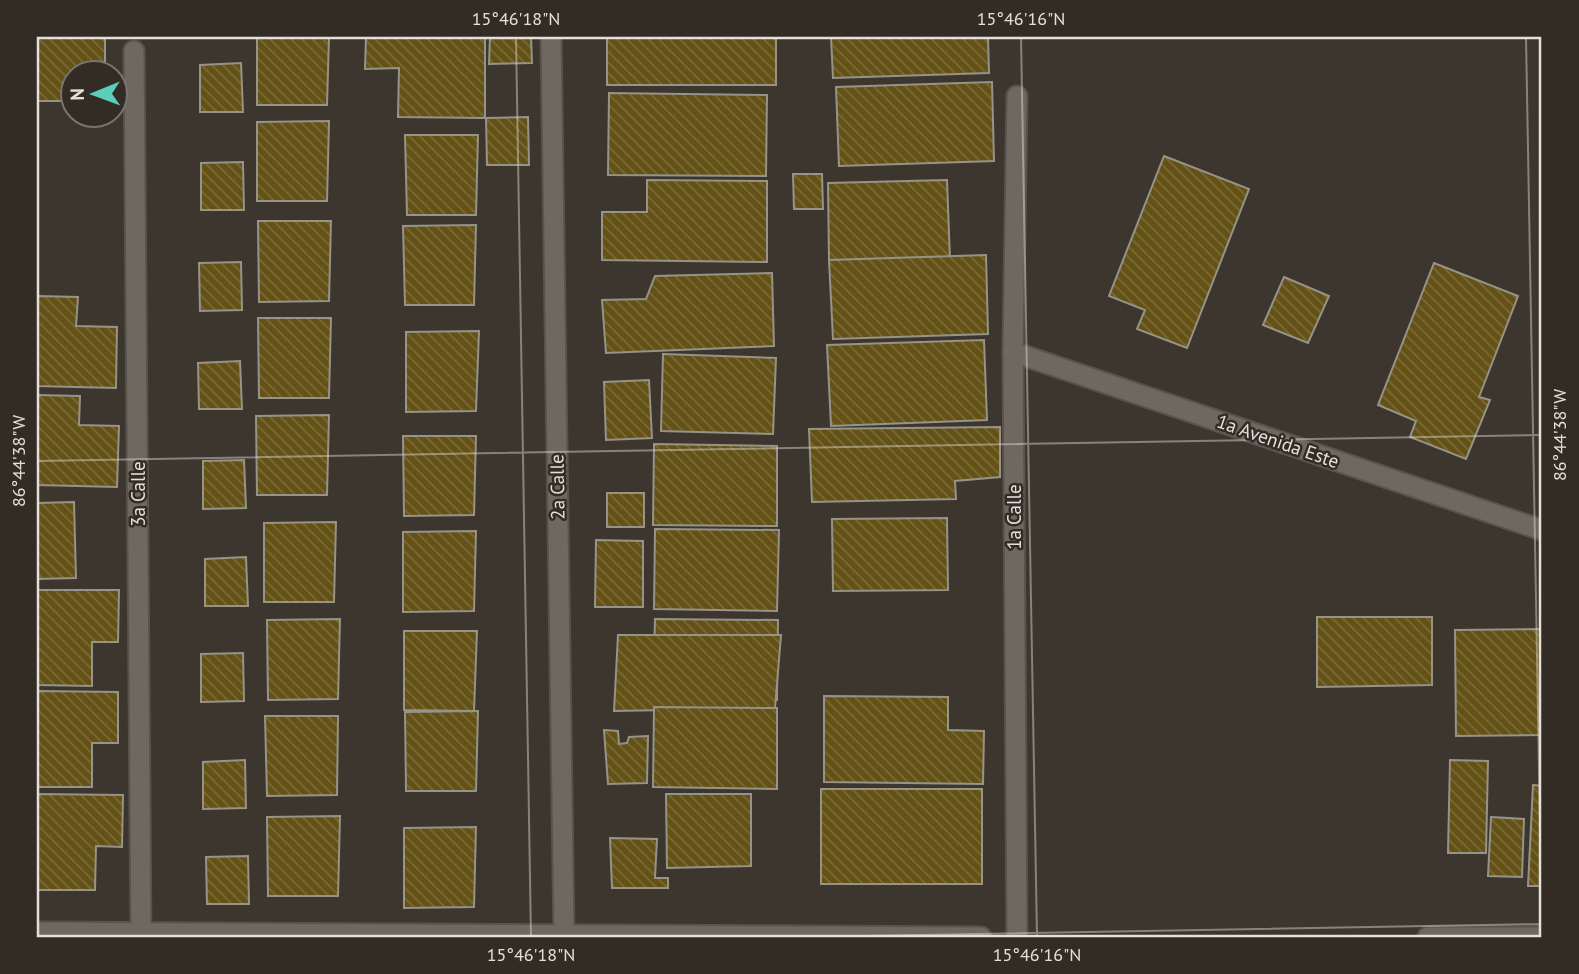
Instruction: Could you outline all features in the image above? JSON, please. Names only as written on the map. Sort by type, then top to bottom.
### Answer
[{"type":"street","name":"2a Calle","points":[[551,37],[564,935]]},
{"type":"street","name":"3a Calle","points":[[134,51],[141,935]]},
{"type":"street","name":"1a Calle","points":[[1017,96],[1013,352],[1017,937]]},
{"type":"street","name":"1a Avenida Este","points":[[1013,352],[1542,530]]},
{"type":"street","points":[[37,932],[141,935],[981,937]]},
{"type":"street","points":[[1428,937],[1542,937]]},
{"type":"building","points":[[37,37],[105,37],[105,60],[60,60],[60,101],[37,101]]},
{"type":"building","points":[[257,37],[329,37],[327,105],[257,105]]},
{"type":"building","points":[[366,37],[485,37],[485,118],[398,117],[399,68],[365,69]]},
{"type":"building","points":[[490,37],[531,37],[532,63],[489,64]]},
{"type":"building","points":[[607,37],[776,37],[776,85],[607,85]]},
{"type":"building","points":[[831,37],[988,37],[989,73],[833,78]]},
{"type":"building","points":[[241,63],[243,112],[200,112],[200,65]]},
{"type":"building","points":[[992,82],[994,161],[839,166],[836,87]]},
{"type":"building","points":[[609,93],[767,95],[766,176],[608,175]]},
{"type":"building","points":[[528,117],[529,165],[487,165],[486,118]]},
{"type":"building","points":[[329,121],[327,201],[257,201],[257,122]]},
{"type":"building","points":[[405,135],[478,135],[476,215],[407,215]]},
{"type":"building","points":[[1164,156],[1249,189],[1187,348],[1137,329],[1145,310],[1109,296]]},
{"type":"building","points":[[243,162],[244,210],[201,210],[201,163]]},
{"type":"building","points":[[793,174],[822,174],[823,209],[794,209]]},
{"type":"building","points":[[647,180],[767,181],[767,262],[602,260],[602,212],[647,212]]},
{"type":"building","points":[[947,180],[950,260],[829,260],[828,183]]},
{"type":"building","points":[[258,221],[331,221],[329,301],[259,302]]},
{"type":"building","points":[[476,225],[474,305],[405,305],[403,226]]},
{"type":"building","points":[[986,255],[988,334],[833,339],[829,260]]},
{"type":"building","points":[[241,262],[242,310],[200,311],[199,263]]},
{"type":"building","points":[[1434,263],[1518,296],[1479,397],[1490,400],[1466,459],[1410,437],[1416,421],[1378,405]]},
{"type":"building","points":[[772,273],[774,346],[606,353],[602,300],[646,299],[655,276]]},
{"type":"building","points":[[1284,277],[1329,296],[1308,343],[1263,325]]},
{"type":"building","points":[[37,296],[78,297],[76,326],[117,327],[116,388],[37,386]]},
{"type":"building","points":[[258,318],[331,318],[329,398],[259,398]]},
{"type":"building","points":[[479,331],[476,411],[406,412],[406,332]]},
{"type":"building","points":[[984,340],[987,420],[831,426],[827,345]]},
{"type":"building","points":[[663,354],[776,358],[773,434],[661,431]]},
{"type":"building","points":[[240,361],[242,409],[199,409],[198,363]]},
{"type":"building","points":[[649,380],[652,438],[606,440],[604,382]]},
{"type":"building","points":[[37,395],[80,396],[79,425],[119,426],[117,487],[37,485]]},
{"type":"building","points":[[329,415],[327,495],[257,495],[256,416]]},
{"type":"building","points":[[1000,427],[1000,477],[955,481],[956,499],[812,502],[809,429]]},
{"type":"building","points":[[403,436],[476,436],[474,515],[404,516]]},
{"type":"building","points":[[654,444],[777,446],[777,526],[653,525]]},
{"type":"building","points":[[244,460],[246,508],[203,509],[203,461]]},
{"type":"building","points":[[607,493],[644,493],[644,527],[607,527]]},
{"type":"building","points":[[74,502],[76,578],[37,579],[37,503]]},
{"type":"building","points":[[947,518],[948,590],[833,591],[832,519]]},
{"type":"building","points":[[336,522],[334,602],[264,602],[264,523]]},
{"type":"building","points":[[655,529],[779,530],[777,611],[654,609]]},
{"type":"building","points":[[476,531],[474,611],[403,612],[403,532]]},
{"type":"building","points":[[596,540],[643,541],[643,607],[595,607]]},
{"type":"building","points":[[246,557],[248,606],[205,606],[205,559]]},
{"type":"building","points":[[37,590],[119,590],[118,642],[92,642],[92,686],[37,685]]},
{"type":"building","points":[[1317,617],[1432,617],[1432,685],[1317,687]]},
{"type":"building","points":[[340,619],[338,699],[268,700],[267,620]]},
{"type":"building","points":[[655,619],[778,620],[777,700],[653,698]]},
{"type":"building","points":[[1542,629],[1542,735],[1456,736],[1455,630]]},
{"type":"building","points":[[404,631],[477,631],[474,711],[404,710]]},
{"type":"building","points":[[618,635],[781,635],[775,708],[614,711]]},
{"type":"building","points":[[243,653],[244,701],[201,702],[201,654]]},
{"type":"building","points":[[37,691],[118,692],[118,743],[92,743],[92,787],[37,787]]},
{"type":"building","points":[[824,696],[948,697],[948,730],[984,731],[983,784],[824,782]]},
{"type":"building","points":[[654,707],[777,708],[777,789],[653,787]]},
{"type":"building","points":[[478,711],[476,791],[406,791],[405,712]]},
{"type":"building","points":[[265,716],[338,716],[337,795],[267,796]]},
{"type":"building","points":[[604,730],[618,731],[619,744],[627,743],[629,737],[648,736],[647,783],[608,784]]},
{"type":"building","points":[[245,760],[246,808],[203,809],[203,762]]},
{"type":"building","points":[[1450,760],[1488,761],[1486,853],[1448,853]]},
{"type":"building","points":[[1533,785],[1542,786],[1542,886],[1528,886]]},
{"type":"building","points":[[821,789],[982,789],[982,884],[821,884]]},
{"type":"building","points":[[37,794],[123,795],[122,847],[96,846],[95,890],[37,890]]},
{"type":"building","points":[[666,794],[751,794],[751,866],[667,868]]},
{"type":"building","points":[[340,816],[338,896],[268,896],[267,817]]},
{"type":"building","points":[[1491,817],[1524,819],[1522,877],[1488,876]]},
{"type":"building","points":[[476,827],[474,907],[404,908],[404,828]]},
{"type":"building","points":[[610,838],[657,839],[655,878],[668,878],[668,888],[612,888]]},
{"type":"building","points":[[248,856],[249,904],[207,904],[206,857]]}]
